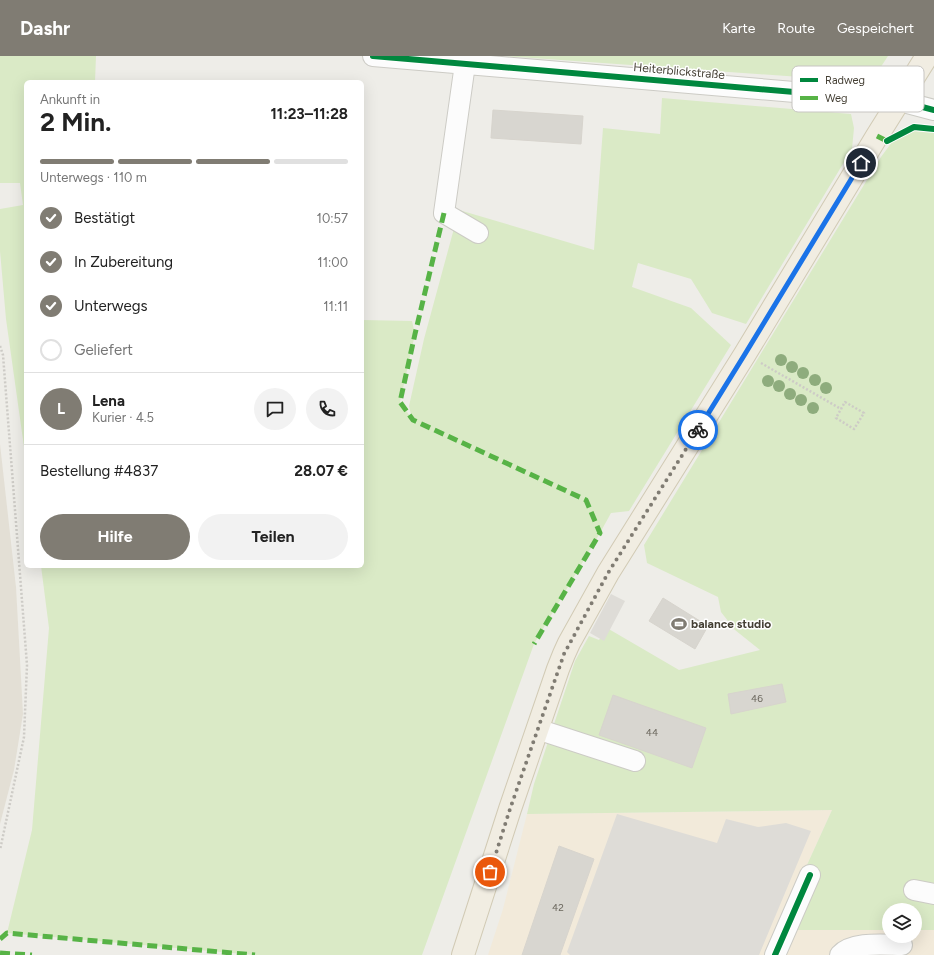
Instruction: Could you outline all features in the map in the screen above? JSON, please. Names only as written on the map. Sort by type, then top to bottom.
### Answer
[{"type":"main road","points":[[921,66],[927,56]]},
{"type":"main road","points":[[463,955],[537,729],[569,643],[608,573],[745,354],[893,112]]},
{"type":"street","name":"Heiterblickstraße","points":[[373,56],[792,92]]},
{"type":"street","points":[[465,64],[444,213],[478,233]]},
{"type":"street","name":"Heiterblickstraße","points":[[924,107],[934,110]]},
{"type":"street","points":[[537,729],[634,761]]},
{"type":"street","points":[[775,955],[810,875]]},
{"type":"street","points":[[914,890],[934,894]]},
{"type":"street","points":[[840,955],[853,947],[866,945],[902,945]]},
{"type":"path","points":[[900,134],[914,127],[920,128]]},
{"type":"path","points":[[0,346],[3,355],[27,664],[24,737],[0,850]]},
{"type":"path","points":[[745,354],[841,409]]},
{"type":"path","points":[[846,402],[864,413],[854,429],[836,418],[841,409],[846,402]]},
{"type":"shaded area","points":[[0,444],[16,587],[23,714],[14,770],[0,824]]},
{"type":"shaded area","points":[[611,594],[625,601],[604,641],[590,633]]},
{"type":"shaded area","points":[[832,810],[766,955],[488,955],[503,909],[527,814]]},
{"type":"shaded area","points":[[617,814],[717,843],[726,819],[758,827],[786,823],[811,831],[759,955],[570,955],[567,952]]},
{"type":"shaded area","points":[[790,930],[882,930],[882,943],[922,943],[922,930],[934,930],[934,955],[779,955]]},
{"type":"green space","points":[[0,56],[96,56],[95,80],[24,80],[24,447],[6,319],[0,251],[0,209],[23,205],[20,183],[0,183]]},
{"type":"green space","points":[[503,56],[888,56],[881,66],[792,66],[792,76]]},
{"type":"green space","points":[[662,98],[792,109],[792,112],[851,114],[854,128],[852,149],[746,324],[712,313],[691,279],[638,263],[632,287],[691,308],[731,345],[629,511],[611,513],[534,644],[422,955],[255,955],[7,933],[32,830],[49,628],[41,568],[364,568],[364,320],[412,321],[415,334],[400,402],[412,419],[409,406],[424,339],[459,210],[594,250],[603,128],[660,134]]},
{"type":"green space","points":[[915,131],[934,132],[934,930],[922,930],[922,903],[882,903],[882,930],[790,930],[766,955],[832,810],[527,814],[534,784],[575,661],[589,636],[599,640],[607,628],[679,670],[760,650],[735,630],[721,612],[718,597],[647,563],[644,545],[881,157],[892,142]]},
{"type":"building","points":[[493,110],[583,116],[581,144],[491,138]]},
{"type":"building","name":"balance studio","points":[[663,598],[708,626],[695,649],[649,621]]},
{"type":"building","points":[[782,684],[786,702],[731,714],[728,694]]},
{"type":"building","points":[[613,695],[706,728],[692,768],[599,735]]},
{"type":"building","points":[[559,846],[594,859],[560,955],[522,955]]},
{"type":"marked path","points":[[877,136],[887,141]]},
{"type":"marked path","points":[[444,213],[400,402],[413,420],[586,500],[600,533],[534,644]]},
{"type":"marked path","points":[[0,939],[7,933],[255,955]]},
{"type":"marked path","points":[[0,953],[32,955]]},
{"type":"cycle path","points":[[373,56],[792,92]]},
{"type":"cycle path","points":[[924,107],[934,110]]},
{"type":"cycle path","points":[[887,141],[914,127],[934,129]]},
{"type":"cycle path","points":[[775,955],[810,875]]},
{"type":"way so far","points":[[490,872],[510,809],[569,643],[608,573],[698,430]]},
{"type":"place","name":"balance studio","points":[[679,624]]},
{"type":"route","points":[[698,430],[861,163]]}]
